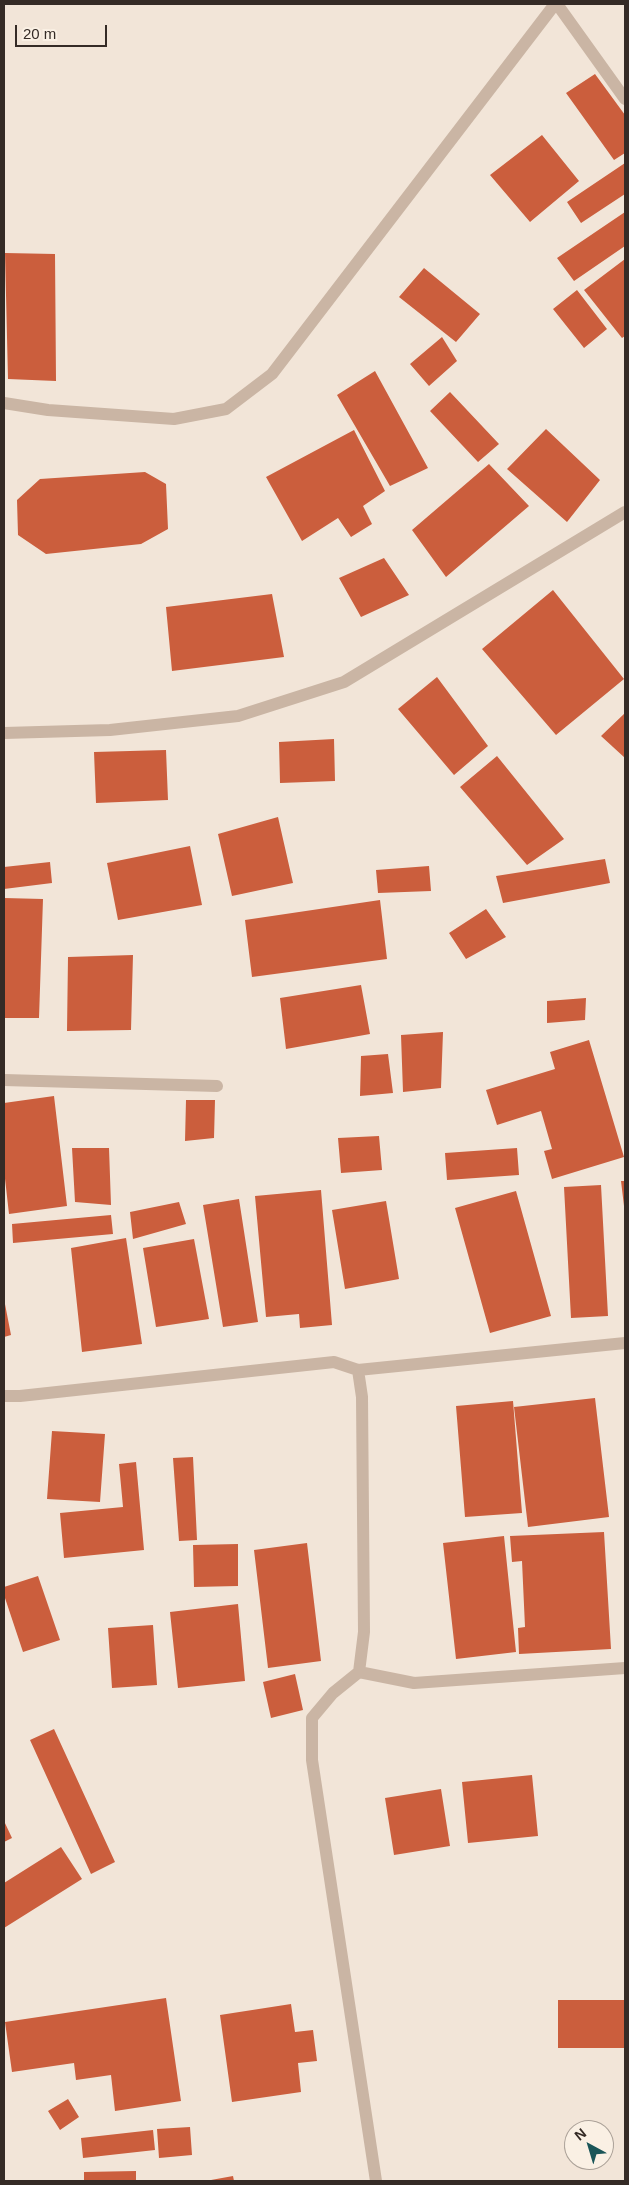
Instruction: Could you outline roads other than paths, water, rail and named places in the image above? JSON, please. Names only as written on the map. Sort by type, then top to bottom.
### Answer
[{"type":"street","points":[[4,403],[48,410],[174,419],[226,409],[272,374],[556,4],[624,96]]},
{"type":"street","points":[[4,733],[110,730],[238,716],[344,682],[625,512]]},
{"type":"street","points":[[4,1080],[218,1086]]},
{"type":"street","points":[[4,1396],[30,1395],[334,1362],[358,1370],[625,1343]]},
{"type":"street","points":[[358,1370],[362,1397],[364,1632],[359,1672],[333,1692],[312,1718],[312,1760],[376,2181]]},
{"type":"street","points":[[359,1672],[414,1683],[625,1668]]}]
